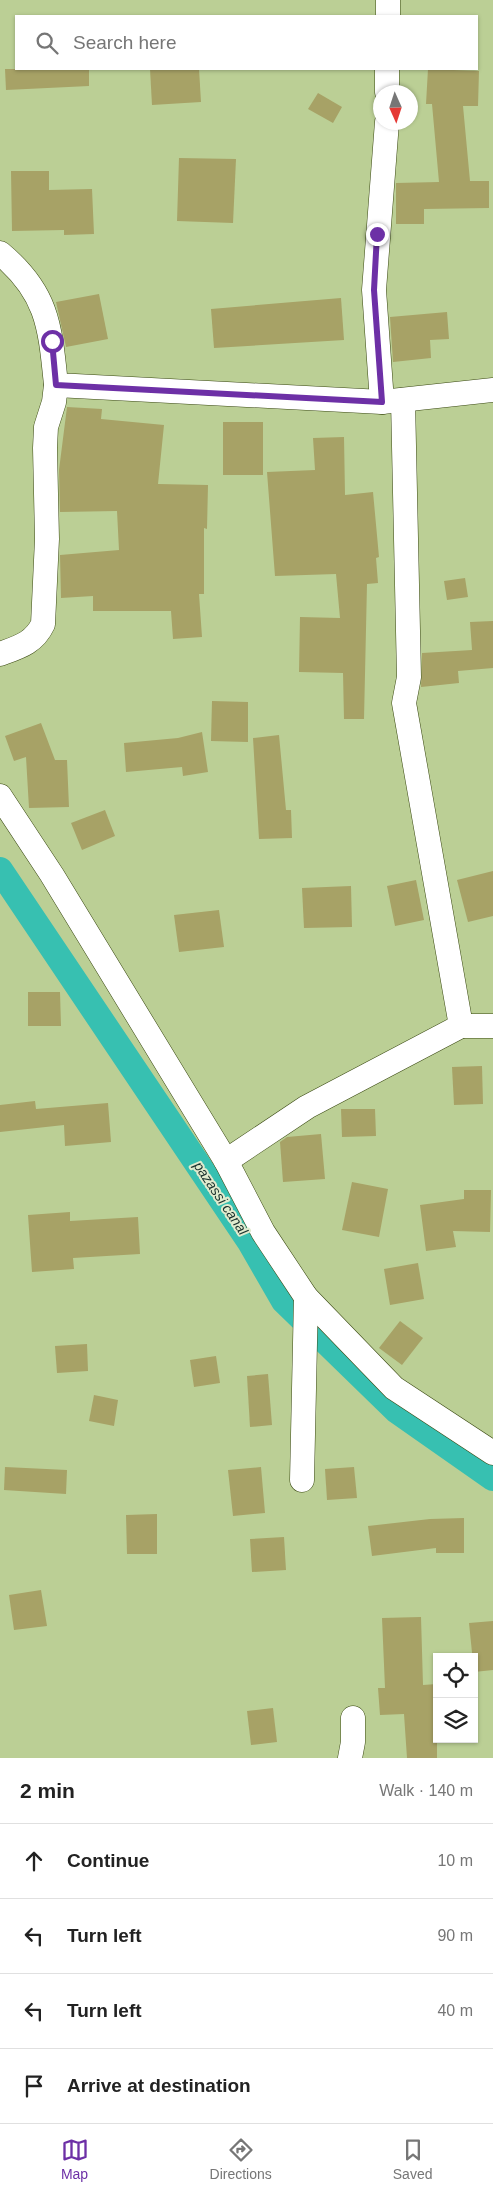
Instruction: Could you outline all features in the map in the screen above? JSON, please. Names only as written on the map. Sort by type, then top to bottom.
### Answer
[{"type":"street","points":[[388,0],[388,15]]},
{"type":"street","points":[[387,70],[387,85]]},
{"type":"street","points":[[386,130],[374,290],[392,401],[409,677],[404,703],[461,1026]]},
{"type":"street","points":[[0,253],[28,279],[39,296],[52,341],[56,385],[54,402],[46,427],[47,538],[43,624],[38,635],[31,642],[0,654]]},
{"type":"street","points":[[56,385],[392,401],[493,390]]},
{"type":"street","points":[[0,796],[52,875],[226,1161],[263,1232],[306,1297],[394,1388],[493,1453]]},
{"type":"street","points":[[226,1161],[307,1107],[461,1026],[493,1026]]},
{"type":"street","points":[[302,1480],[306,1297]]},
{"type":"street","points":[[350,1758],[353,1742],[353,1718]]},
{"type":"building","points":[[5,69],[89,70],[89,86],[6,90]]},
{"type":"building","points":[[150,70],[199,70],[201,102],[152,105]]},
{"type":"building","points":[[428,70],[479,71],[478,106],[463,106],[470,181],[489,181],[489,208],[424,209],[424,224],[396,224],[396,183],[439,182],[432,104],[426,104]]},
{"type":"building","points":[[318,93],[342,107],[333,123],[308,109]]},
{"type":"building","points":[[179,158],[236,159],[233,223],[177,221]]},
{"type":"building","points":[[11,171],[49,171],[49,190],[92,189],[94,234],[64,235],[64,230],[12,231]]},
{"type":"building","points":[[99,294],[108,339],[66,347],[56,302]]},
{"type":"building","points":[[341,298],[344,340],[214,348],[211,309]]},
{"type":"building","points":[[447,312],[449,339],[430,340],[431,358],[393,362],[390,317]]},
{"type":"building","points":[[67,407],[102,409],[101,419],[164,425],[158,484],[208,485],[207,529],[204,528],[204,594],[199,594],[202,637],[173,639],[171,611],[93,611],[93,596],[61,598],[60,555],[119,550],[117,511],[60,512],[59,470]]},
{"type":"building","points":[[223,422],[263,422],[263,475],[223,475]]},
{"type":"building","points":[[344,437],[345,495],[373,492],[379,557],[376,558],[378,583],[367,584],[364,719],[344,719],[343,673],[299,672],[300,617],[340,618],[336,574],[275,576],[267,472],[315,470],[313,438]]},
{"type":"building","points":[[465,578],[468,597],[447,600],[444,581]]},
{"type":"building","points":[[493,621],[493,668],[458,671],[459,683],[421,687],[422,653],[472,650],[470,622]]},
{"type":"building","points":[[212,701],[248,702],[248,742],[211,741]]},
{"type":"building","points":[[41,723],[55,760],[67,760],[69,807],[29,808],[26,757],[14,761],[5,736]]},
{"type":"building","points":[[202,732],[208,772],[183,776],[182,767],[126,772],[124,743],[178,738]]},
{"type":"building","points":[[279,735],[286,810],[291,810],[292,838],[259,839],[253,738]]},
{"type":"building","points":[[105,810],[115,836],[82,850],[71,823]]},
{"type":"building","points":[[493,871],[493,916],[468,922],[457,880]]},
{"type":"building","points":[[416,880],[424,920],[395,926],[387,886]]},
{"type":"building","points":[[351,886],[352,927],[304,928],[302,888]]},
{"type":"building","points":[[219,910],[224,947],[179,952],[174,915]]},
{"type":"building","points":[[28,992],[60,992],[61,1026],[28,1026]]},
{"type":"building","points":[[482,1066],[483,1104],[454,1105],[452,1067]]},
{"type":"building","points":[[35,1101],[36,1109],[108,1103],[111,1142],[65,1146],[64,1125],[0,1132],[0,1105]]},
{"type":"building","points":[[341,1109],[375,1109],[376,1136],[342,1137]]},
{"type":"building","points":[[321,1134],[325,1179],[283,1182],[280,1142],[287,1137]]},
{"type":"building","points":[[352,1182],[388,1189],[379,1237],[342,1230]]},
{"type":"building","points":[[464,1190],[491,1190],[490,1232],[453,1231],[456,1247],[426,1251],[420,1205],[464,1199]]},
{"type":"building","points":[[70,1212],[70,1221],[138,1217],[140,1254],[73,1258],[74,1269],[32,1272],[28,1215]]},
{"type":"building","points":[[418,1263],[424,1299],[390,1305],[384,1269]]},
{"type":"building","points":[[400,1321],[423,1338],[402,1365],[379,1348]]},
{"type":"building","points":[[87,1344],[88,1371],[57,1373],[55,1346]]},
{"type":"building","points":[[216,1356],[220,1383],[194,1387],[190,1360]]},
{"type":"building","points":[[268,1374],[272,1425],[250,1427],[247,1376]]},
{"type":"building","points":[[94,1395],[118,1400],[114,1426],[89,1421]]},
{"type":"building","points":[[5,1467],[67,1470],[66,1494],[4,1490]]},
{"type":"building","points":[[261,1467],[265,1513],[233,1516],[228,1470]]},
{"type":"building","points":[[354,1467],[357,1498],[327,1500],[325,1469]]},
{"type":"building","points":[[157,1514],[157,1554],[127,1554],[126,1515]]},
{"type":"building","points":[[464,1518],[464,1553],[436,1553],[436,1548],[372,1556],[368,1526],[430,1519]]},
{"type":"building","points":[[284,1537],[286,1570],[252,1572],[250,1539]]},
{"type":"building","points":[[41,1590],[47,1626],[14,1630],[9,1595]]},
{"type":"building","points":[[421,1617],[423,1685],[433,1684],[433,1743],[437,1743],[437,1758],[407,1758],[404,1714],[380,1715],[378,1688],[385,1688],[382,1618]]},
{"type":"building","points":[[493,1621],[493,1670],[478,1672],[478,1653],[472,1653],[469,1623]]},
{"type":"building","points":[[273,1708],[277,1742],[251,1745],[247,1711]]},
{"type":"waterway","name":"pazassi canal","points":[[0,870],[250,1242],[284,1301],[396,1410],[493,1478]]},
{"type":"route","points":[[52,341],[56,385],[382,402],[374,290],[377,234]]}]
